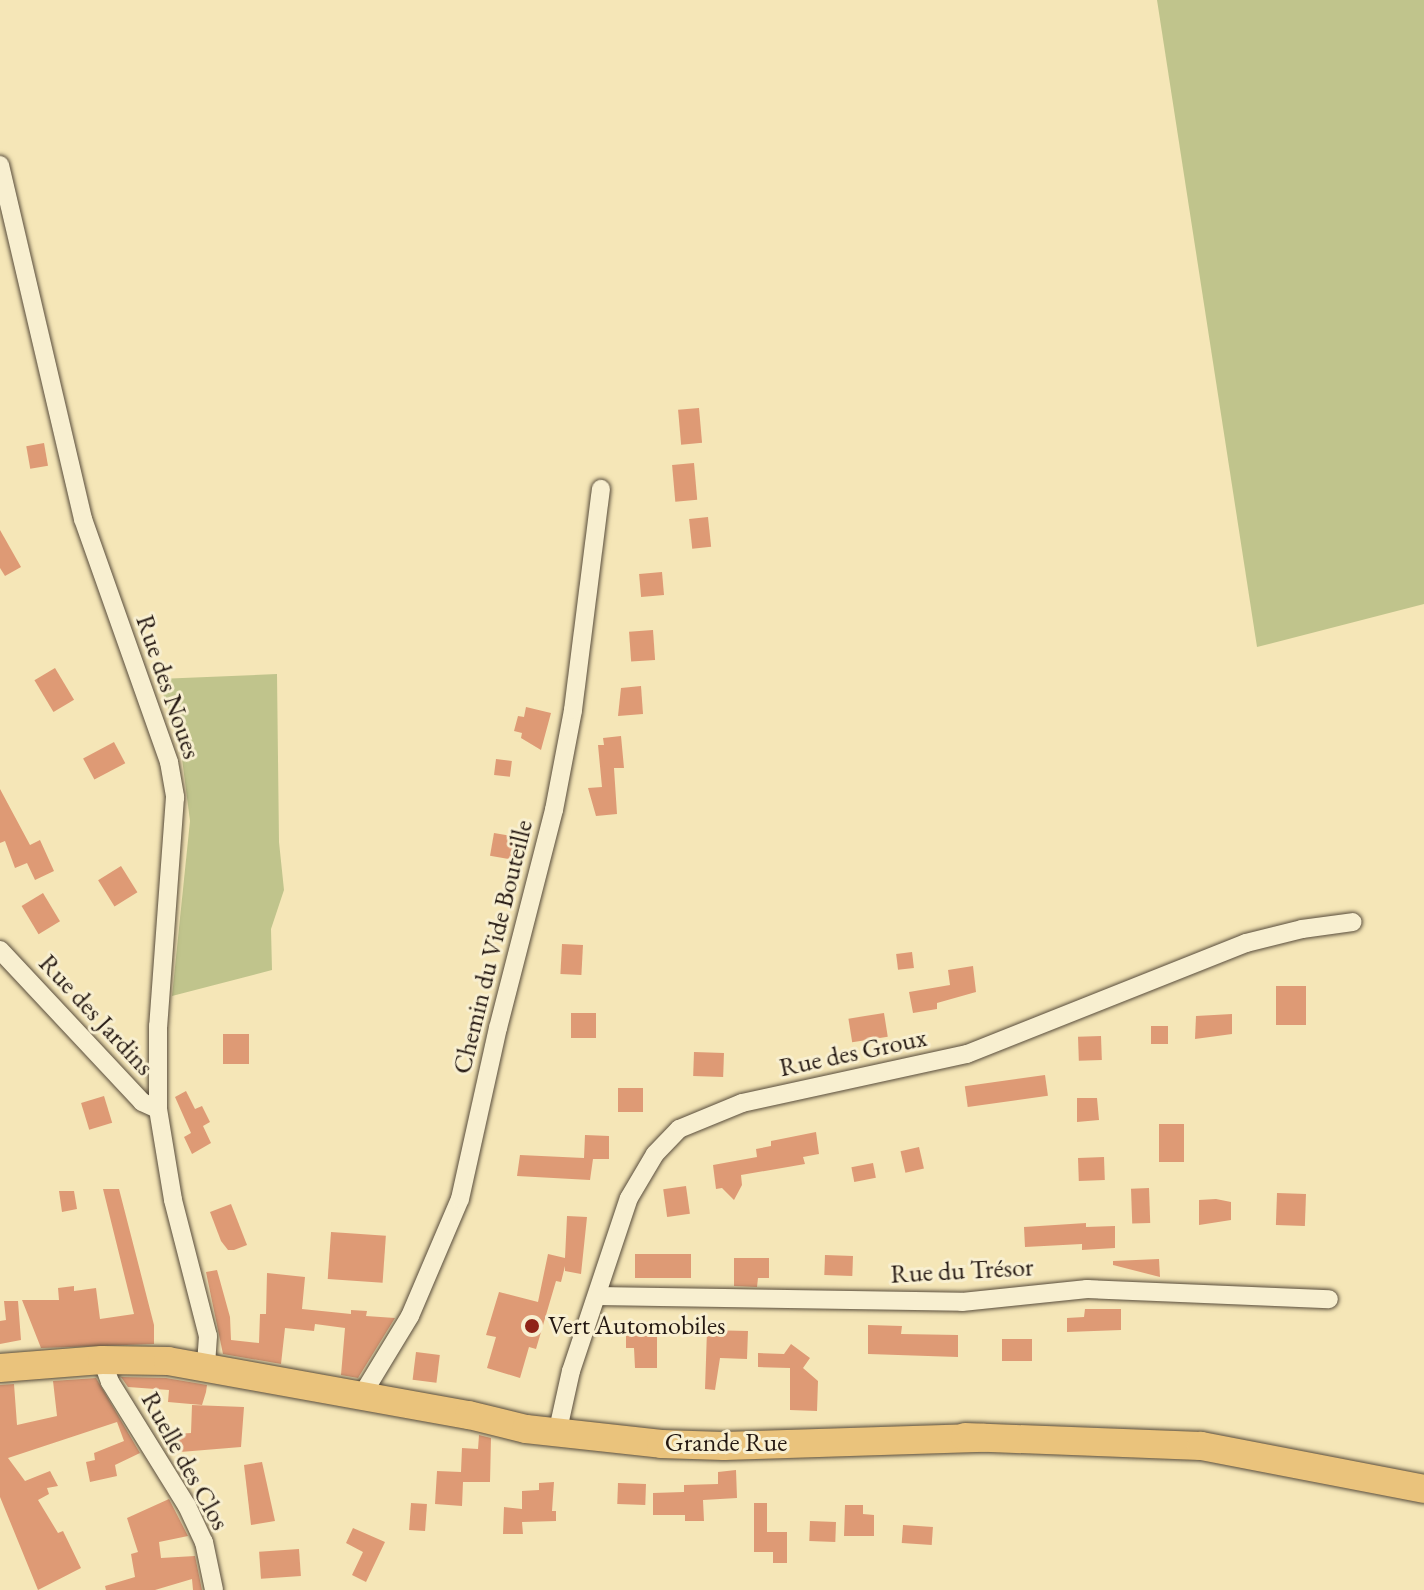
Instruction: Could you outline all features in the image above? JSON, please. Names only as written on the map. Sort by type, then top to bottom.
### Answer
[{"type":"main road","name":"Grande Rue","points":[[0,1368],[102,1360],[206,1366],[469,1415],[559,1428],[875,1432],[1162,1442],[1245,1451],[1424,1489]]},
{"type":"street","name":"Rue des Noues","points":[[2,171],[83,519],[102,580],[158,723],[171,774],[174,812],[158,1026],[158,1109],[173,1200],[208,1336],[206,1366]]},
{"type":"street","name":"Chemin du Vide Bouteille","points":[[362,1395],[410,1316],[460,1199],[498,1028],[554,810],[573,710],[601,489]]},
{"type":"street","name":"Rue des Groux","points":[[559,1428],[571,1371],[629,1198],[655,1154],[679,1129],[742,1103],[916,1068],[967,1054],[1246,943],[1302,929],[1353,922]]},
{"type":"street","name":"Rue des Jardins","points":[[0,950],[142,1102],[158,1109]]},
{"type":"street","name":"Rue du Trésor","points":[[597,1296],[962,1302],[1087,1289],[1329,1299]]},
{"type":"street","name":"Ruelle des Clos","points":[[102,1360],[110,1382],[187,1506],[204,1542],[214,1590]]},
{"type":"green space","points":[[1157,0],[1424,0],[1424,604],[1257,647]]},
{"type":"green space","points":[[277,674],[279,842],[284,890],[271,929],[272,970],[172,996],[190,821],[180,743],[158,679]]},
{"type":"building","points":[[699,408],[702,443],[681,445],[678,410]]},
{"type":"building","points":[[44,443],[48,466],[30,469],[26,446]]},
{"type":"building","points":[[694,463],[697,500],[675,502],[672,465]]},
{"type":"building","points":[[708,517],[711,547],[692,549],[689,519]]},
{"type":"building","points":[[0,530],[21,567],[5,576],[0,568]]},
{"type":"building","points":[[662,572],[664,595],[641,597],[639,574]]},
{"type":"building","points":[[653,630],[655,660],[631,662],[629,632]]},
{"type":"building","points":[[55,668],[74,700],[53,712],[34,680]]},
{"type":"building","points":[[641,686],[643,714],[618,716],[621,688]]},
{"type":"building","points":[[526,707],[551,713],[541,750],[521,738],[522,733],[514,731],[518,716],[524,717]]},
{"type":"building","points":[[621,736],[624,768],[614,768],[617,814],[596,816],[588,788],[602,787],[598,745],[604,745],[603,738]]},
{"type":"building","points":[[114,742],[125,763],[94,780],[83,758]]},
{"type":"building","points":[[496,759],[512,761],[510,777],[494,775]]},
{"type":"building","points":[[0,789],[30,845],[40,840],[54,871],[35,880],[27,863],[15,868],[5,841],[0,843]]},
{"type":"building","points":[[494,833],[517,837],[513,860],[490,856]]},
{"type":"building","points":[[121,866],[137,892],[115,907],[98,880]]},
{"type":"building","points":[[43,893],[60,921],[39,934],[22,906]]},
{"type":"building","points":[[562,944],[583,945],[581,975],[560,974]]},
{"type":"building","points":[[912,952],[914,968],[898,970],[896,954]]},
{"type":"building","points":[[973,966],[976,992],[937,1003],[937,1009],[913,1013],[909,992],[950,985],[948,970]]},
{"type":"building","points":[[1276,986],[1306,986],[1306,1025],[1276,1025]]},
{"type":"building","points":[[571,1013],[596,1013],[596,1038],[571,1038]]},
{"type":"building","points":[[884,1013],[888,1037],[852,1042],[848,1019]]},
{"type":"building","points":[[1232,1014],[1232,1034],[1195,1039],[1196,1016]]},
{"type":"building","points":[[1151,1026],[1168,1026],[1168,1044],[1151,1044]]},
{"type":"building","points":[[223,1034],[249,1034],[249,1064],[223,1064]]},
{"type":"building","points":[[1101,1036],[1102,1060],[1079,1061],[1078,1037]]},
{"type":"building","points":[[694,1052],[724,1053],[723,1077],[693,1076]]},
{"type":"building","points":[[1045,1075],[1048,1096],[968,1107],[965,1086]]},
{"type":"building","points":[[618,1088],[643,1088],[643,1112],[618,1112]]},
{"type":"building","points":[[186,1091],[195,1109],[202,1106],[210,1122],[203,1126],[211,1143],[192,1154],[184,1137],[191,1133],[175,1097]]},
{"type":"building","points":[[104,1096],[112,1123],[89,1130],[81,1103]]},
{"type":"building","points":[[1077,1098],[1097,1098],[1099,1120],[1077,1122]]},
{"type":"building","points":[[1159,1124],[1184,1124],[1184,1162],[1159,1162]]},
{"type":"building","points":[[816,1132],[819,1154],[803,1157],[805,1164],[741,1175],[742,1185],[734,1200],[722,1188],[716,1189],[713,1165],[757,1157],[756,1149],[771,1146],[771,1141]]},
{"type":"building","points":[[585,1135],[609,1136],[609,1159],[593,1159],[590,1180],[517,1176],[520,1155],[584,1158]]},
{"type":"building","points":[[919,1147],[924,1168],[905,1173],[900,1151]]},
{"type":"building","points":[[1104,1157],[1105,1180],[1079,1181],[1078,1158]]},
{"type":"building","points":[[873,1163],[876,1178],[854,1182],[851,1167]]},
{"type":"building","points":[[686,1186],[690,1214],[667,1217],[663,1189]]},
{"type":"building","points":[[1149,1188],[1150,1223],[1132,1224],[1131,1189]]},
{"type":"building","points":[[103,1189],[119,1189],[154,1325],[154,1344],[41,1348],[22,1300],[59,1300],[58,1288],[74,1286],[74,1291],[96,1288],[100,1319],[134,1314]]},
{"type":"building","points":[[59,1191],[74,1191],[77,1209],[62,1212]]},
{"type":"building","points":[[1277,1193],[1306,1194],[1305,1226],[1276,1225]]},
{"type":"building","points":[[1199,1200],[1231,1202],[1231,1220],[1199,1225]]},
{"type":"building","points":[[231,1204],[247,1245],[228,1250],[221,1241],[210,1212]]},
{"type":"building","points":[[567,1216],[587,1217],[581,1274],[565,1271],[565,1266],[561,1282],[556,1281],[536,1349],[529,1347],[520,1378],[487,1368],[496,1337],[486,1335],[499,1292],[538,1302],[548,1254],[565,1258]]},
{"type":"building","points":[[1086,1223],[1086,1227],[1115,1226],[1115,1248],[1082,1250],[1082,1244],[1025,1247],[1024,1227]]},
{"type":"building","points":[[331,1232],[386,1236],[383,1283],[328,1279]]},
{"type":"building","points":[[635,1254],[691,1254],[691,1278],[635,1278]]},
{"type":"building","points":[[825,1255],[853,1256],[852,1276],[824,1275]]},
{"type":"building","points":[[734,1258],[769,1258],[769,1278],[758,1278],[757,1287],[734,1286]]},
{"type":"building","points":[[1159,1259],[1160,1277],[1113,1265],[1113,1261]]},
{"type":"building","points":[[217,1270],[230,1317],[231,1340],[259,1343],[260,1314],[266,1314],[267,1273],[305,1277],[302,1309],[351,1314],[351,1310],[367,1311],[366,1316],[395,1318],[358,1378],[341,1375],[345,1328],[315,1324],[314,1331],[285,1328],[281,1364],[223,1354],[206,1272]]},
{"type":"building","points":[[4,1301],[18,1301],[21,1340],[0,1344],[0,1321],[6,1320]]},
{"type":"building","points":[[1085,1309],[1121,1309],[1121,1330],[1067,1332],[1067,1318],[1084,1317]]},
{"type":"building","points":[[868,1325],[902,1326],[901,1334],[958,1335],[958,1357],[868,1354]]},
{"type":"building","points":[[626,1330],[657,1331],[657,1368],[635,1368],[634,1348],[626,1348]]},
{"type":"building","points":[[707,1330],[748,1331],[747,1359],[720,1358],[715,1390],[705,1389]]},
{"type":"building","points":[[1002,1339],[1032,1339],[1032,1361],[1002,1361]]},
{"type":"building","points":[[791,1344],[810,1358],[803,1368],[818,1381],[817,1411],[790,1410],[790,1368],[758,1367],[758,1353],[784,1354]]},
{"type":"building","points":[[416,1352],[440,1355],[436,1383],[413,1380]]},
{"type":"building","points":[[121,1377],[166,1378],[207,1385],[202,1405],[168,1402],[169,1390],[128,1387]]},
{"type":"building","points":[[96,1378],[140,1453],[115,1465],[117,1476],[90,1482],[86,1462],[95,1460],[94,1453],[124,1441],[117,1422],[8,1458],[25,1481],[50,1471],[58,1486],[47,1488],[49,1494],[38,1500],[58,1533],[63,1531],[81,1568],[38,1590],[0,1497],[0,1385],[14,1384],[17,1425],[57,1416],[53,1381]]},
{"type":"building","points":[[192,1405],[244,1407],[241,1447],[168,1453],[162,1435],[191,1433]]},
{"type":"building","points":[[479,1435],[491,1438],[490,1482],[463,1482],[462,1506],[435,1504],[437,1471],[461,1472],[462,1448],[478,1449]]},
{"type":"building","points":[[262,1462],[275,1521],[251,1525],[244,1465]]},
{"type":"building","points":[[736,1470],[737,1498],[703,1500],[704,1521],[685,1521],[685,1515],[653,1515],[653,1493],[684,1492],[684,1485],[718,1484],[718,1472]]},
{"type":"building","points":[[554,1482],[552,1511],[556,1511],[556,1521],[522,1522],[523,1534],[503,1534],[504,1507],[522,1509],[522,1491],[539,1490],[539,1483]]},
{"type":"building","points":[[618,1483],[646,1484],[645,1505],[617,1504]]},
{"type":"building","points":[[169,1499],[188,1536],[159,1542],[161,1558],[195,1556],[202,1590],[193,1590],[192,1579],[155,1590],[106,1590],[105,1586],[135,1577],[131,1554],[138,1552],[127,1518]]},
{"type":"building","points":[[411,1503],[427,1504],[425,1531],[409,1530]]},
{"type":"building","points":[[754,1503],[767,1503],[767,1532],[787,1532],[787,1563],[773,1563],[773,1552],[754,1552]]},
{"type":"building","points":[[845,1505],[863,1505],[863,1514],[874,1515],[874,1536],[844,1536]]},
{"type":"building","points":[[810,1521],[836,1522],[835,1542],[809,1541]]},
{"type":"building","points":[[903,1525],[933,1527],[932,1545],[902,1543]]},
{"type":"building","points":[[353,1528],[385,1542],[366,1582],[352,1575],[363,1552],[346,1543]]},
{"type":"building","points":[[299,1549],[301,1576],[261,1579],[259,1552]]},
{"type":"place","name":"Vert Automobiles","points":[[532,1326]]}]
